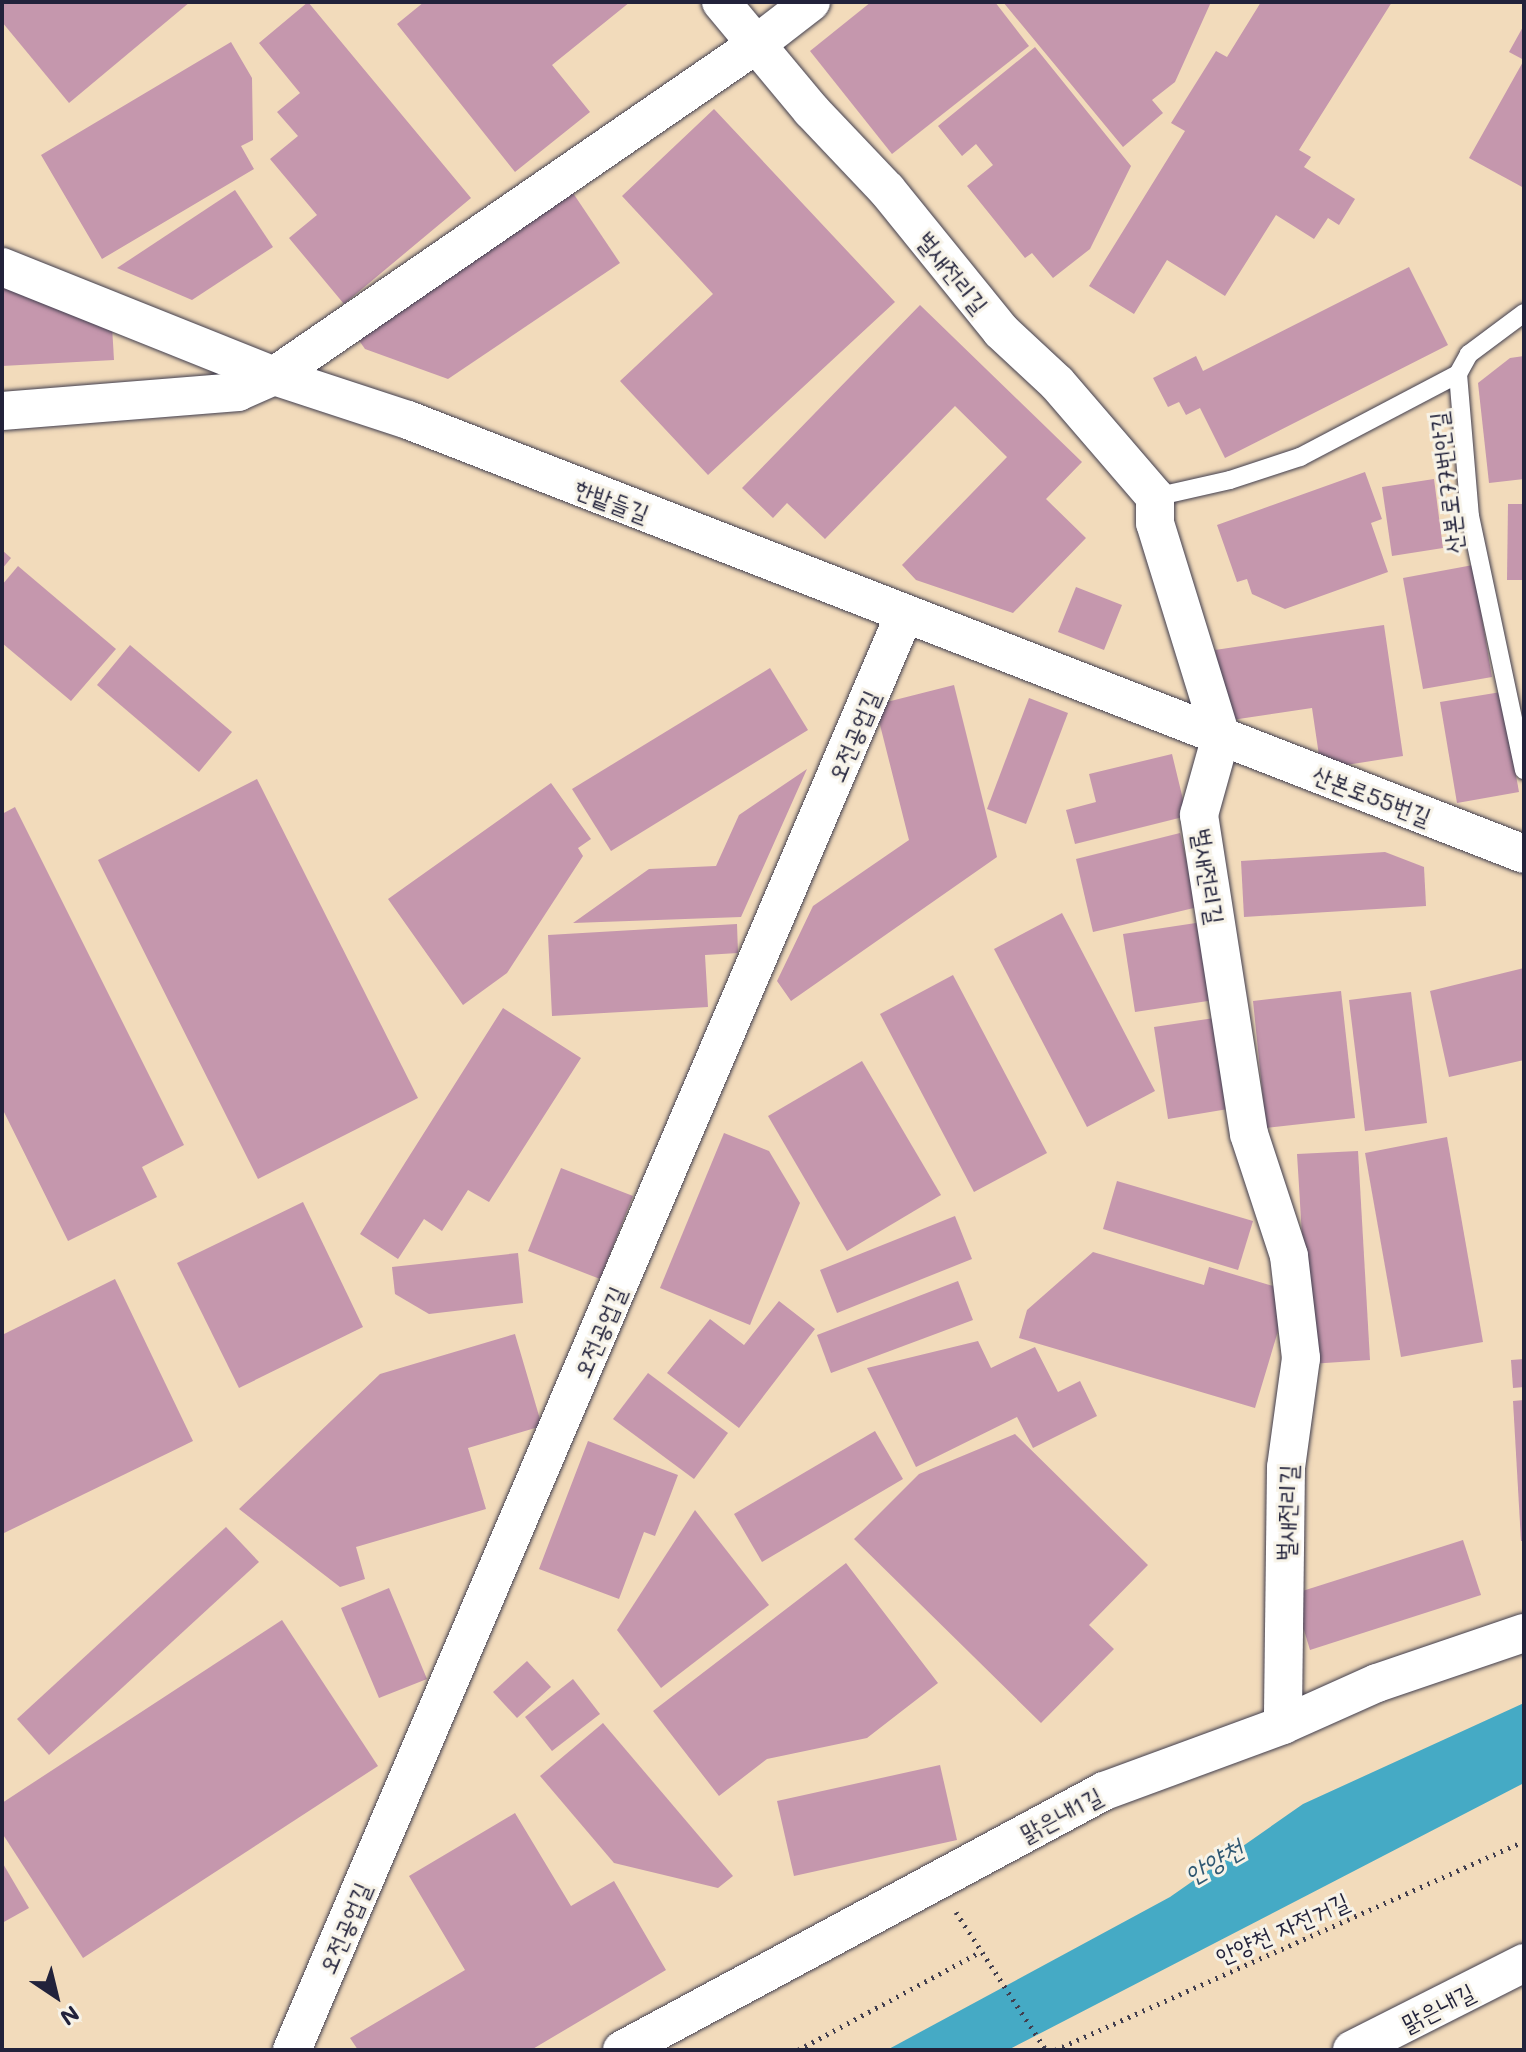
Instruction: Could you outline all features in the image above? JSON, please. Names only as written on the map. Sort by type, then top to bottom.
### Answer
[{"type":"street","name":"벌새전리길","points":[[721,2],[754,46],[887,190],[1001,331],[1057,383],[1155,497]]},
{"type":"street","points":[[2,411],[238,392],[274,376],[754,46],[811,2]]},
{"type":"street","name":"한밭들길","points":[[2,267],[274,376],[408,420],[1221,736]]},
{"type":"street","points":[[1155,497],[1155,523],[1221,736]]},
{"type":"street","name":"오전공업길","points":[[292,2050],[905,613]]},
{"type":"street","name":"벌새전리길","points":[[1221,736],[1199,815],[1249,1134],[1289,1256],[1301,1358],[1286,1467],[1283,1725]]},
{"type":"street","name":"산본로55번길","points":[[1221,736],[1524,854]]},
{"type":"street","name":"맑은내1길","points":[[622,2050],[1104,1791],[1283,1725],[1377,1683],[1524,1633]]},
{"type":"street","name":"맑은내길","points":[[1352,2050],[1524,1963]]},
{"type":"lane","points":[[1155,497],[1230,480],[1300,457],[1458,374],[1469,354],[1524,313]]},
{"type":"lane","name":"산본로77번안길","points":[[1458,374],[1470,516],[1524,770]]},
{"type":"path","name":"안양천 자전거길","points":[[1055,2050],[1524,1841]]},
{"type":"path","points":[[798,2050],[980,1952],[1044,2048]]},
{"type":"water","points":[[1524,1703],[1524,1783],[1008,2050],[887,2050],[1170,1897],[1303,1804]]},
{"type":"building","points":[[2,2],[190,2],[69,103],[2,22]]},
{"type":"building","points":[[308,2],[471,198],[344,304],[289,238],[317,215],[270,159],[298,136],[277,112],[300,93],[259,43]]},
{"type":"building","points":[[424,2],[630,2],[552,65],[590,112],[515,172],[397,24]]},
{"type":"building","points":[[871,2],[995,2],[1029,46],[892,154],[810,51]]},
{"type":"building","points":[[1003,2],[1211,2],[1175,82],[1152,100],[1163,113],[1123,147]]},
{"type":"building","points":[[1261,2],[1392,2],[1299,150],[1311,157],[1304,167],[1355,199],[1339,225],[1328,218],[1314,239],[1276,215],[1225,296],[1167,260],[1134,314],[1089,286],[1185,131],[1171,123],[1216,51],[1227,57]]},
{"type":"building","points":[[1524,25],[1524,60],[1509,52]]},
{"type":"building","points":[[231,42],[252,78],[253,140],[241,146],[254,169],[102,259],[41,155]]},
{"type":"building","points":[[1035,47],[1131,166],[1090,249],[1053,278],[1032,253],[1025,258],[967,186],[993,165],[976,144],[962,156],[938,126]]},
{"type":"building","points":[[1524,60],[1524,188],[1469,158]]},
{"type":"building","points":[[714,109],[895,302],[708,475],[620,381],[713,294],[622,196]]},
{"type":"building","points":[[235,190],[273,247],[192,300],[117,268]]},
{"type":"building","points":[[573,193],[620,263],[448,379],[365,349],[358,339]]},
{"type":"building","points":[[1409,267],[1448,345],[1225,458],[1200,408],[1186,415],[1179,402],[1168,407],[1153,378],[1196,356],[1203,371]]},
{"type":"building","points":[[2,285],[112,326],[114,360],[2,366]]},
{"type":"building","points":[[920,305],[1082,462],[1046,499],[1086,538],[1013,613],[916,580],[902,565],[1007,457],[955,406],[825,539],[787,503],[773,518],[742,488]]},
{"type":"building","points":[[1524,356],[1524,479],[1489,483],[1478,383],[1510,358]]},
{"type":"building","points":[[1365,472],[1382,519],[1371,523],[1388,572],[1285,609],[1252,594],[1247,579],[1237,582],[1217,525]]},
{"type":"building","points":[[1434,479],[1443,548],[1392,556],[1382,487]]},
{"type":"building","points":[[1508,504],[1524,504],[1524,580],[1507,580]]},
{"type":"building","points":[[2,550],[11,558],[2,569]]},
{"type":"building","points":[[1473,565],[1492,677],[1423,689],[1403,578]]},
{"type":"building","points":[[18,566],[116,649],[71,701],[2,643],[2,585]]},
{"type":"building","points":[[1076,587],[1122,605],[1104,650],[1058,632]]},
{"type":"building","points":[[1384,625],[1403,756],[1321,769],[1312,708],[1225,721],[1215,650]]},
{"type":"building","points":[[130,645],[232,732],[199,772],[97,685]]},
{"type":"building","points":[[770,668],[808,730],[611,851],[572,789]]},
{"type":"building","points":[[954,685],[997,857],[791,1001],[777,981],[813,906],[909,840],[875,705]]},
{"type":"building","points":[[1501,692],[1519,792],[1457,803],[1440,702]]},
{"type":"building","points":[[1029,698],[1068,713],[1026,824],[987,809]]},
{"type":"building","points":[[1172,754],[1187,816],[1075,844],[1066,810],[1096,802],[1089,774]]},
{"type":"building","points":[[807,769],[741,917],[573,923],[649,869],[716,866],[739,815]]},
{"type":"building","points":[[257,779],[418,1098],[258,1179],[98,860]]},
{"type":"building","points":[[551,783],[591,839],[578,848],[583,856],[507,973],[463,1005],[388,899]]},
{"type":"building","points":[[15,807],[184,1145],[142,1167],[157,1197],[68,1241],[2,1108],[2,814]]},
{"type":"building","points":[[1180,833],[1198,907],[1093,932],[1076,859]]},
{"type":"building","points":[[1385,852],[1424,867],[1426,906],[1244,917],[1241,861]]},
{"type":"building","points":[[1062,913],[1155,1091],[1087,1127],[994,949]]},
{"type":"building","points":[[1209,921],[1221,999],[1135,1012],[1123,934]]},
{"type":"building","points":[[737,924],[738,953],[705,955],[708,1007],[552,1016],[548,935]]},
{"type":"building","points":[[1524,968],[1524,1060],[1449,1077],[1430,991]]},
{"type":"building","points":[[953,975],[1047,1153],[974,1192],[880,1014]]},
{"type":"building","points":[[1341,991],[1355,1118],[1266,1128],[1253,1001]]},
{"type":"building","points":[[1411,992],[1427,1123],[1365,1131],[1349,1000]]},
{"type":"building","points":[[503,1008],[581,1058],[489,1202],[468,1190],[442,1231],[424,1219],[398,1259],[360,1234]]},
{"type":"building","points":[[1221,1017],[1234,1108],[1168,1119],[1154,1027]]},
{"type":"building","points":[[862,1061],[941,1195],[847,1251],[768,1116]]},
{"type":"building","points":[[724,1133],[769,1151],[800,1203],[750,1325],[660,1288]]},
{"type":"building","points":[[1447,1137],[1483,1342],[1401,1357],[1365,1153]]},
{"type":"building","points":[[1358,1151],[1370,1360],[1310,1364],[1297,1154]]},
{"type":"building","points":[[561,1168],[633,1196],[600,1279],[528,1251]]},
{"type":"building","points":[[1117,1181],[1253,1221],[1238,1270],[1103,1229]]},
{"type":"building","points":[[303,1202],[363,1327],[239,1388],[177,1263]]},
{"type":"building","points":[[955,1216],[972,1259],[837,1313],[820,1270]]},
{"type":"building","points":[[1093,1252],[1204,1285],[1209,1267],[1290,1291],[1255,1408],[1019,1338],[1027,1310]]},
{"type":"building","points":[[518,1253],[523,1303],[429,1314],[395,1294],[392,1267]]},
{"type":"building","points":[[115,1279],[193,1441],[2,1534],[2,1335]]},
{"type":"building","points":[[958,1281],[973,1320],[831,1373],[817,1335]]},
{"type":"building","points":[[779,1301],[815,1329],[739,1428],[667,1373],[710,1319],[744,1345]]},
{"type":"building","points":[[515,1334],[542,1426],[468,1448],[486,1509],[356,1547],[365,1579],[340,1587],[239,1509],[380,1374]]},
{"type":"building","points":[[978,1341],[991,1368],[1035,1347],[1058,1392],[1080,1381],[1097,1416],[1033,1448],[1017,1417],[916,1467],[867,1368]]},
{"type":"building","points":[[1524,1359],[1524,1387],[1513,1388],[1511,1360]]},
{"type":"building","points":[[648,1373],[728,1433],[694,1479],[613,1419]]},
{"type":"building","points":[[1524,1400],[1524,1541],[1521,1541],[1513,1401]]},
{"type":"building","points":[[875,1431],[903,1479],[762,1562],[734,1514]]},
{"type":"building","points":[[1015,1434],[1148,1565],[1089,1625],[1114,1649],[1041,1723],[854,1539],[919,1474]]},
{"type":"building","points":[[588,1441],[678,1475],[655,1536],[644,1532],[619,1599],[539,1569]]},
{"type":"building","points":[[695,1510],[769,1605],[661,1688],[617,1630]]},
{"type":"building","points":[[226,1527],[259,1562],[49,1755],[17,1719]]},
{"type":"building","points":[[1463,1540],[1481,1595],[1310,1650],[1293,1594]]},
{"type":"building","points":[[846,1563],[938,1683],[867,1738],[767,1759],[719,1796],[653,1711]]},
{"type":"building","points":[[389,1588],[427,1679],[379,1698],[341,1608]]},
{"type":"building","points":[[282,1620],[378,1766],[83,1958],[2,1833],[2,1803]]},
{"type":"building","points":[[527,1661],[551,1687],[517,1718],[493,1692]]},
{"type":"building","points":[[573,1679],[600,1714],[552,1751],[525,1717]]},
{"type":"building","points":[[603,1723],[733,1876],[718,1888],[614,1863],[540,1776]]},
{"type":"building","points":[[940,1765],[957,1840],[794,1876],[777,1801]]},
{"type":"building","points":[[515,1813],[571,1906],[614,1881],[666,1970],[531,2050],[358,2050],[350,2038],[465,1970],[409,1876]]},
{"type":"building","points":[[2,1862],[29,1908],[2,1923]]},
{"type":"water label","name":"안양천","points":[[1214,1862]]}]
